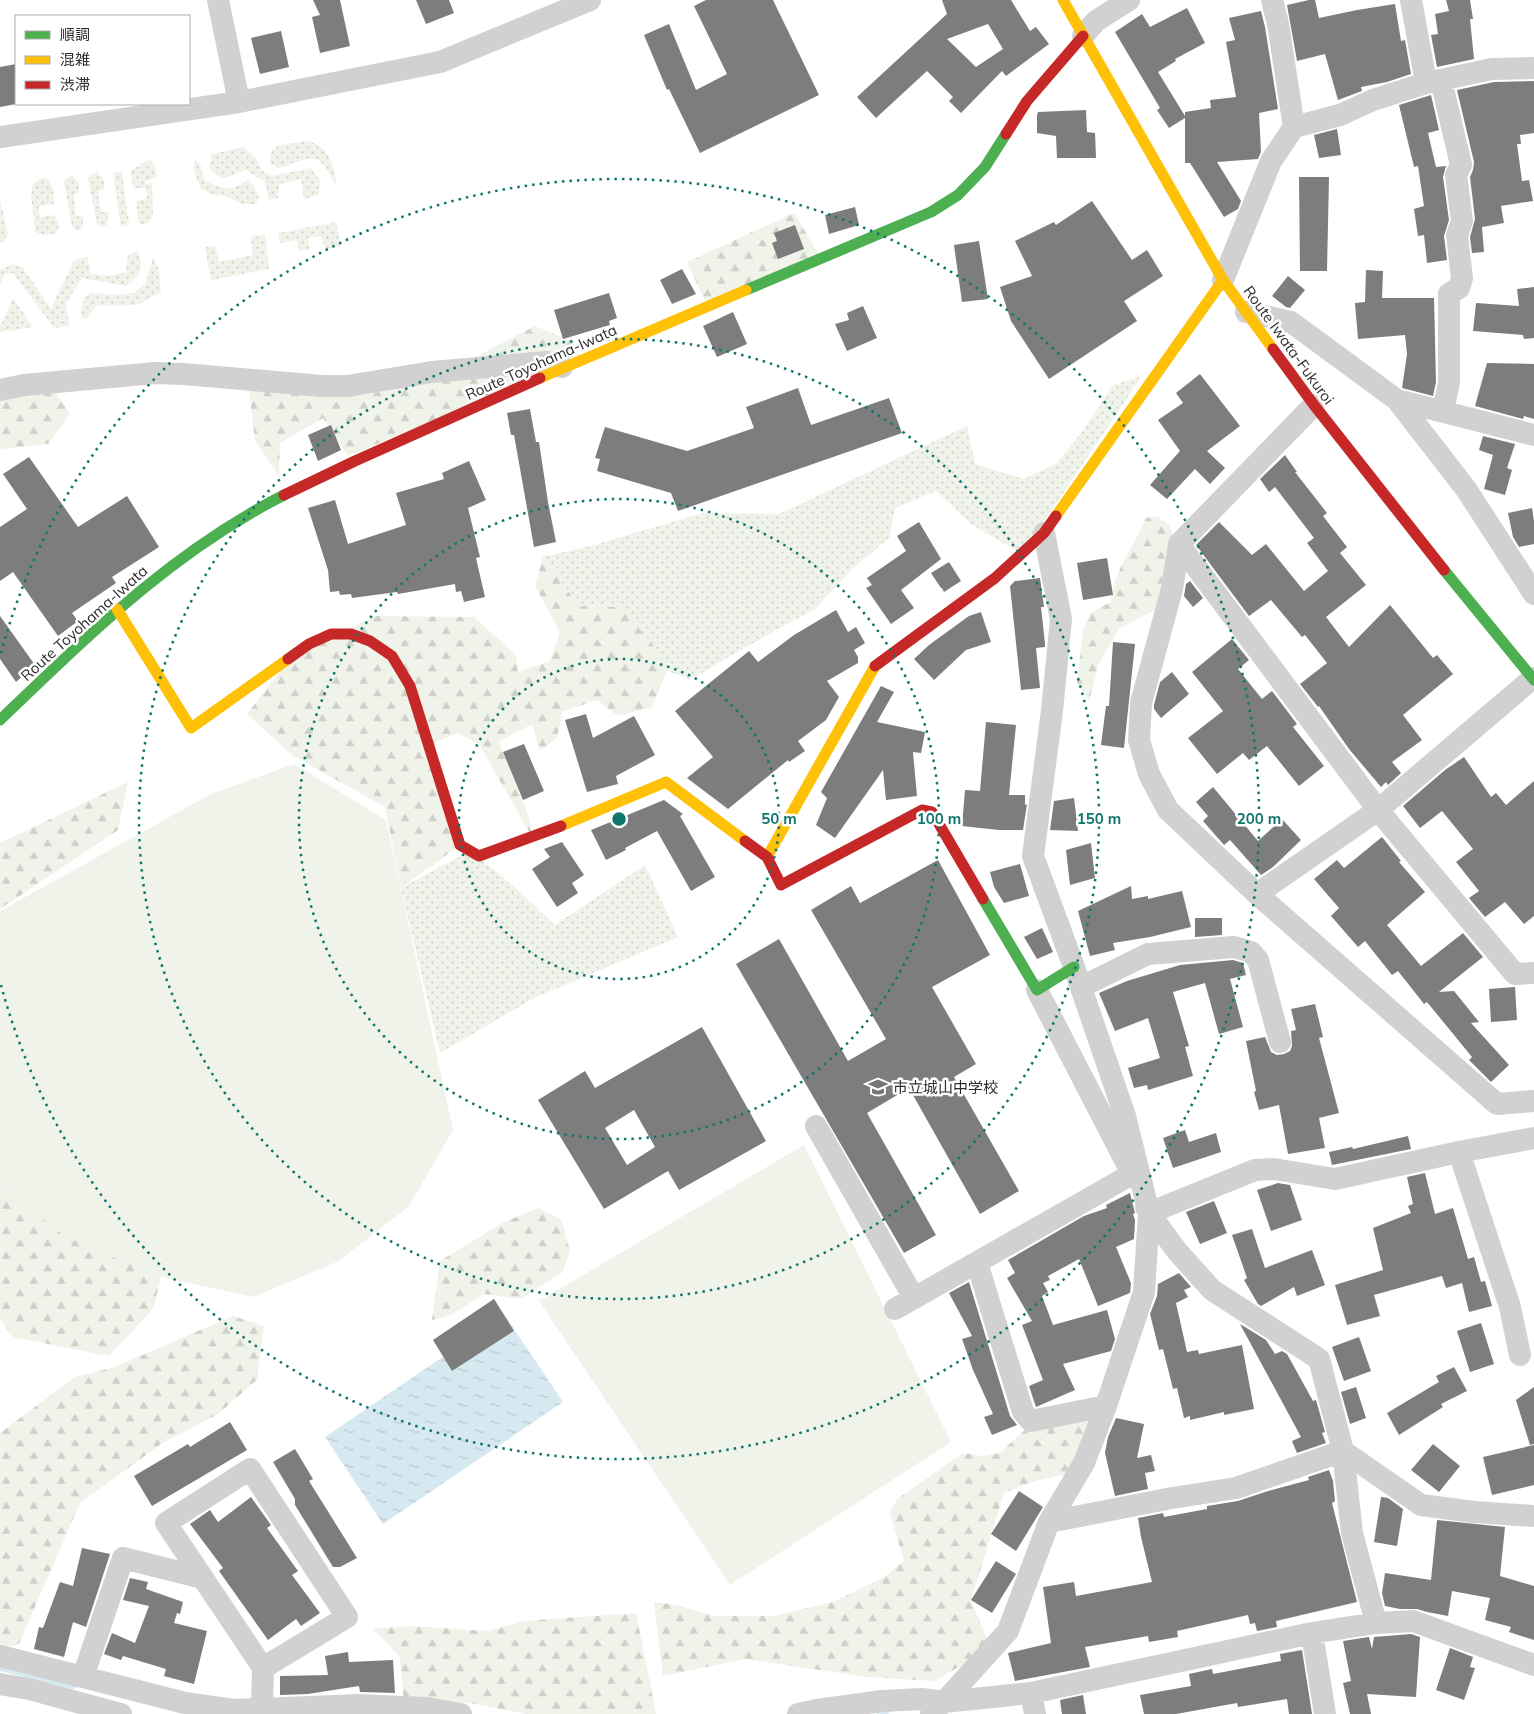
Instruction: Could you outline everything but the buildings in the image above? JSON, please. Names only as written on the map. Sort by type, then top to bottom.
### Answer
[{"type":"main road","name":"Route Iwata-Fukuroi","points":[[1063,0],[1223,280],[1314,405],[1439,564],[1533,679]]},
{"type":"main road","name":"Route Toyohama-Iwata","points":[[0,720],[117,609],[166,569],[216,534],[272,502],[562,367],[931,212],[958,195],[985,167],[1027,101],[1083,36]]},
{"type":"main road","points":[[767,857],[875,665],[996,578],[1044,533],[1223,280]]},
{"type":"main road","points":[[117,609],[191,728],[309,644],[331,634],[351,634],[370,641],[392,656],[410,686],[460,845],[479,856],[561,826],[666,782],[767,857],[781,885],[922,810],[932,812],[1037,990],[1074,966]]},
{"type":"street","points":[[218,0],[239,102]]},
{"type":"street","points":[[0,138],[239,102],[440,62],[590,0]]},
{"type":"street","points":[[1083,36],[1096,21],[1129,0]]},
{"type":"street","points":[[1272,0],[1278,24],[1294,127]]},
{"type":"street","points":[[1411,0],[1433,82],[1461,165],[1456,175],[1462,221],[1457,235],[1462,278],[1459,288],[1449,294],[1449,383],[1443,411]]},
{"type":"street","points":[[1223,280],[1271,161],[1294,127],[1340,115],[1374,100],[1433,82],[1492,69],[1534,68]]},
{"type":"street","points":[[1246,312],[1291,322],[1397,400],[1466,489],[1534,594]]},
{"type":"street","points":[[0,390],[24,385],[155,373],[347,386],[432,372],[547,362],[562,367]]},
{"type":"street","points":[[1397,400],[1534,435]]},
{"type":"street","points":[[1314,405],[1179,544],[1172,590],[1140,703],[1138,740],[1148,774],[1168,810],[1257,894],[1497,1104],[1534,1101]]},
{"type":"street","points":[[937,1708],[1008,1631],[1049,1522],[1084,1464],[1106,1406],[1144,1292],[1149,1213],[1125,1116],[1074,966],[1033,856],[1052,711],[1061,618],[1044,533]]},
{"type":"street","points":[[1179,544],[1378,810],[1515,974],[1534,973]]},
{"type":"street","points":[[1257,894],[1378,810],[1533,679]]},
{"type":"street","points":[[1080,988],[1148,954],[1234,947],[1251,952],[1258,960],[1280,1042]]},
{"type":"street","points":[[1037,990],[1132,1174],[1149,1213],[1177,1251],[1212,1290],[1319,1359],[1343,1450],[1352,1533],[1376,1623]]},
{"type":"street","points":[[816,1126],[905,1303],[1132,1174]]},
{"type":"street","points":[[1149,1213],[1255,1170],[1274,1169],[1335,1179],[1534,1138]]},
{"type":"street","points":[[1459,1152],[1510,1307],[1520,1355]]},
{"type":"street","points":[[977,1263],[1023,1412],[1031,1421],[1106,1406]]},
{"type":"street","points":[[1343,1450],[1421,1505],[1474,1512],[1534,1516]]},
{"type":"street","points":[[1049,1522],[1172,1498],[1236,1488],[1343,1450]]},
{"type":"street","points":[[262,1668],[347,1617],[250,1469],[166,1523],[262,1668],[262,1709]]},
{"type":"street","points":[[83,1677],[123,1558],[202,1578]]},
{"type":"street","points":[[798,1714],[882,1701],[922,1699],[937,1708],[1033,1703],[1312,1633],[1376,1623],[1413,1621],[1534,1665]]},
{"type":"street","points":[[1312,1633],[1325,1714]]},
{"type":"street","points":[[0,1656],[185,1702],[234,1710],[358,1705],[426,1708],[461,1714]]},
{"type":"street","points":[[29,1689],[37,1666]]},
{"type":"street","points":[[0,1684],[29,1689],[121,1714]]},
{"type":"green space","points":[[307,141],[321,147],[329,158],[337,186],[323,164],[316,160],[305,159],[279,168],[270,164],[271,151],[279,145]]},
{"type":"green space","points":[[243,147],[256,158],[262,170],[272,176],[311,168],[320,180],[319,195],[304,199],[301,179],[279,184],[278,198],[269,200],[265,182],[246,170],[223,177],[214,173],[209,168],[212,154]]},
{"type":"green space","points":[[195,159],[201,166],[204,180],[216,186],[233,188],[249,180],[259,197],[256,204],[243,204],[225,196],[213,195],[201,189],[193,168]]},
{"type":"green space","points":[[150,160],[155,166],[157,177],[144,182],[146,184],[152,183],[153,218],[145,225],[139,223],[136,201],[147,198],[146,188],[133,188],[131,171]]},
{"type":"green space","points":[[97,171],[104,181],[104,189],[98,191],[101,212],[108,212],[107,225],[102,227],[97,224],[88,178]]},
{"type":"green space","points":[[122,172],[129,224],[121,227],[113,173]]},
{"type":"green space","points":[[72,175],[79,184],[79,193],[74,194],[76,216],[84,215],[82,229],[77,231],[72,227],[64,181]]},
{"type":"green space","points":[[43,177],[50,181],[54,204],[39,206],[40,217],[55,215],[59,227],[56,234],[44,235],[35,232],[31,194],[33,184]]},
{"type":"green space","points":[[0,199],[8,235],[0,243]]},
{"type":"green space","points":[[794,213],[821,258],[707,306],[687,262]]},
{"type":"green space","points":[[336,222],[341,246],[325,249],[321,236],[308,238],[310,249],[299,251],[297,240],[280,243],[278,233]]},
{"type":"green space","points":[[265,234],[269,269],[211,280],[205,247],[215,246],[219,262],[253,255],[251,237]]},
{"type":"green space","points":[[138,251],[141,262],[140,271],[126,286],[82,278],[66,303],[69,326],[54,328],[13,273],[4,275],[0,285],[0,270],[13,264],[23,268],[51,309],[74,260],[87,257],[91,274],[109,276],[126,272],[128,255]]},
{"type":"green space","points":[[153,257],[159,269],[161,292],[137,305],[96,306],[88,317],[82,319],[81,312],[84,298],[91,293],[114,295],[134,293],[146,283]]},
{"type":"green space","points":[[13,298],[33,327],[0,332],[0,327]]},
{"type":"green space","points":[[535,326],[574,342],[581,359],[348,456],[323,418],[280,443],[279,476],[255,441],[249,389],[429,381]]},
{"type":"green space","points":[[1142,376],[1022,554],[971,524],[936,491],[895,508],[889,538],[852,569],[814,610],[691,679],[662,669],[619,607],[579,606],[543,557],[590,546],[703,513],[779,514],[967,426],[975,464],[1024,479],[1056,464],[1082,432],[1113,385]]},
{"type":"green space","points":[[49,383],[70,414],[48,444],[0,449],[0,391]]},
{"type":"green space","points":[[1157,516],[1168,524],[1179,544],[1159,608],[1120,628],[1099,663],[1089,701],[1077,683],[1083,631],[1090,613],[1111,602],[1120,569],[1146,518]]},
{"type":"green space","points":[[543,557],[579,606],[619,607],[645,635],[669,666],[652,707],[618,716],[597,700],[562,712],[557,738],[540,751],[532,724],[499,742],[529,818],[532,837],[479,744],[458,733],[434,743],[460,845],[401,888],[385,807],[292,755],[247,714],[293,655],[375,616],[474,617],[516,655],[518,672],[550,661],[560,632],[535,586]]},
{"type":"green space","points":[[294,764],[386,820],[453,1130],[409,1206],[339,1261],[254,1297],[161,1277],[66,1237],[0,1183],[0,911],[211,794]]},
{"type":"green space","points":[[128,782],[118,830],[0,909],[0,843]]},
{"type":"green space","points":[[470,851],[509,882],[555,925],[645,865],[678,937],[534,998],[440,1053],[401,888]]},
{"type":"green space","points":[[804,1145],[951,1442],[730,1585],[539,1301]]},
{"type":"green space","points":[[0,1183],[67,1237],[161,1277],[153,1309],[109,1356],[13,1337],[0,1319]]},
{"type":"green space","points":[[538,1208],[561,1219],[570,1250],[563,1272],[521,1299],[484,1294],[451,1315],[432,1320],[440,1261],[502,1223]]},
{"type":"green space","points":[[233,1316],[264,1326],[257,1380],[218,1414],[161,1444],[80,1503],[19,1644],[0,1649],[0,1433],[75,1377],[115,1367]]},
{"type":"green space","points":[[1106,1406],[1080,1471],[1035,1481],[1004,1493],[971,1600],[991,1649],[934,1681],[867,1677],[746,1659],[663,1676],[654,1602],[677,1605],[715,1616],[774,1616],[833,1602],[884,1577],[904,1561],[890,1513],[897,1499],[963,1453],[983,1456],[1000,1453],[1027,1428]]},
{"type":"green space","points":[[636,1613],[656,1714],[526,1714],[464,1702],[426,1708],[404,1707],[400,1657],[373,1629],[411,1626],[488,1631],[525,1621]]},
{"type":"water","points":[[494,1299],[563,1402],[383,1524],[325,1437],[444,1356],[433,1340]]},
{"type":"waterway","points":[[0,1668],[73,1686]]},
{"type":"waterway","points":[[880,1714],[887,1711]]},
{"type":"traffic: fast","points":[[746,290],[931,212],[958,195],[985,167],[1006,134]]},
{"type":"traffic: fast","points":[[0,720],[100,626],[169,569],[205,542],[284,495]]},
{"type":"traffic: fast","points":[[1444,570],[1534,680]]},
{"type":"traffic: fast","points":[[983,899],[1037,990],[1074,967]]},
{"type":"traffic: slow","points":[[1063,0],[1223,280],[1273,349]]},
{"type":"traffic: slow","points":[[1056,516],[1223,280]]},
{"type":"traffic: slow","points":[[540,378],[746,290]]},
{"type":"traffic: slow","points":[[117,609],[191,728],[288,659]]},
{"type":"traffic: slow","points":[[767,857],[875,666]]},
{"type":"traffic: slow","points":[[561,826],[666,782],[745,841]]},
{"type":"traffic: jam","points":[[1006,134],[1027,101],[1083,36]]},
{"type":"traffic: jam","points":[[1273,349],[1314,405],[1444,570]]},
{"type":"traffic: jam","points":[[284,495],[540,378]]},
{"type":"traffic: jam","points":[[875,666],[995,578],[1044,533],[1056,516]]},
{"type":"traffic: jam","points":[[288,659],[309,644],[331,634],[351,634],[370,641],[392,656],[410,686],[460,845],[479,856],[561,826]]},
{"type":"traffic: jam","points":[[745,841],[767,857],[781,885],[922,810],[932,812],[983,899]]},
{"type":"place","name":"市立城山中学校","points":[[878,1087]]}]
